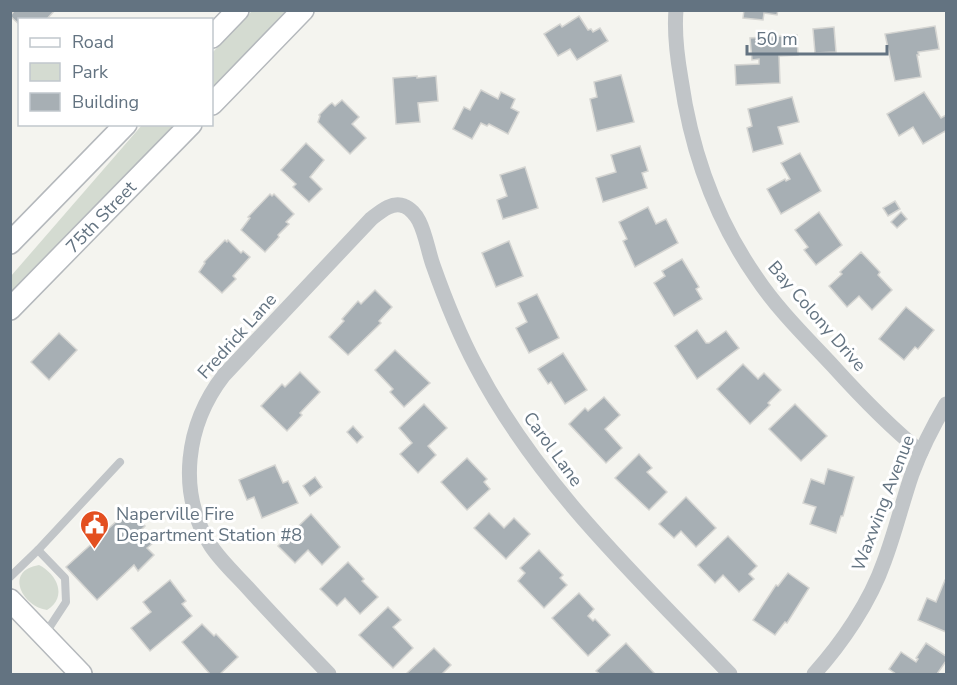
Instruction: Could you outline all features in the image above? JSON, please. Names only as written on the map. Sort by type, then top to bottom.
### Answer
[{"type":"main road","points":[[213,36],[238,10]]},
{"type":"main road","points":[[213,103],[303,10]]},
{"type":"main road","points":[[10,243],[124,126]]},
{"type":"main road","name":"75th Street","points":[[10,309],[189,126]]},
{"type":"main road","points":[[10,600],[81,675]]},
{"type":"street","name":"Bay Colony Drive","points":[[676,10],[677,55],[689,127],[715,202],[734,240],[756,277],[788,318],[879,416],[921,452]]},
{"type":"street","name":"Fredrick Lane","points":[[329,675],[211,545],[194,510],[190,484],[189,466],[194,434],[207,399],[224,375],[372,219],[390,207],[398,204],[406,206]]},
{"type":"street","name":"Carol Lane","points":[[406,206],[416,215],[420,223],[432,264],[475,365],[525,448],[586,523],[730,675]]},
{"type":"street","name":"Waxwing Avenue","points":[[814,675],[832,653],[851,623],[884,564],[912,473],[946,404]]},
{"type":"lane","points":[[10,577],[120,462]]},
{"type":"lane","points":[[38,550],[64,578],[66,602],[44,635]]},
{"type":"green space","points":[[253,10],[287,11],[213,87],[213,52]]},
{"type":"green space","points":[[141,126],[175,126],[11,294],[11,276]]},
{"type":"green space","points":[[39,565],[51,574],[58,586],[57,599],[47,610],[31,603],[20,589],[19,581],[22,574]]},
{"type":"building","points":[[15,10],[55,10],[48,18],[18,18],[18,23],[10,16]]},
{"type":"building","points":[[744,10],[778,10],[777,15],[764,13],[763,20],[743,18]]},
{"type":"building","points":[[579,16],[588,30],[591,29],[593,32],[600,28],[608,41],[577,60],[570,49],[558,56],[544,34],[560,24],[562,27]]},
{"type":"building","points":[[935,26],[939,49],[918,52],[921,77],[895,81],[885,34]]},
{"type":"building","points":[[834,27],[836,52],[815,53],[813,29]]},
{"type":"building","points":[[797,35],[798,55],[779,56],[780,83],[736,85],[735,65],[759,64],[759,59],[752,60],[750,38]]},
{"type":"building","points":[[621,75],[634,122],[597,131],[590,99],[597,97],[594,82]]},
{"type":"building","points":[[417,76],[417,78],[436,76],[438,101],[418,103],[420,122],[396,124],[393,78]]},
{"type":"building","points":[[481,90],[498,99],[501,92],[515,99],[511,108],[519,112],[508,134],[489,124],[487,126],[481,123],[472,139],[453,129],[464,107],[470,110]]},
{"type":"building","points":[[924,92],[941,118],[946,115],[946,134],[945,131],[923,144],[913,127],[899,136],[887,114]]},
{"type":"building","points":[[792,97],[799,122],[778,127],[783,144],[753,152],[747,128],[752,126],[748,109]]},
{"type":"building","points":[[342,100],[359,117],[352,124],[366,138],[350,154],[318,122],[319,115],[329,105],[332,103],[335,106]]},
{"type":"building","points":[[306,143],[324,160],[310,177],[322,189],[309,202],[293,187],[296,184],[281,170]]},
{"type":"building","points":[[640,146],[648,171],[642,173],[647,188],[603,202],[596,178],[616,172],[611,155]]},
{"type":"building","points":[[800,153],[821,191],[781,214],[767,189],[785,179],[786,181],[790,179],[781,163]]},
{"type":"building","points":[[525,167],[538,208],[503,219],[497,200],[507,196],[500,175]]},
{"type":"building","points":[[270,194],[272,196],[274,194],[294,214],[286,222],[289,224],[265,252],[241,230],[250,218],[248,217]]},
{"type":"building","points":[[895,201],[900,209],[888,216],[883,208]]},
{"type":"building","points":[[648,207],[656,224],[666,219],[678,243],[635,267],[623,241],[627,239],[619,222]]},
{"type":"building","points":[[819,212],[842,245],[816,265],[804,250],[808,247],[795,230]]},
{"type":"building","points":[[901,212],[907,219],[897,228],[891,222]]},
{"type":"building","points":[[225,240],[250,257],[233,276],[236,279],[222,293],[199,272],[204,262]]},
{"type":"building","points":[[509,241],[523,276],[496,287],[482,253]]},
{"type":"building","points":[[861,252],[880,272],[878,275],[892,290],[872,310],[859,296],[847,307],[829,286]]},
{"type":"building","points":[[682,259],[699,287],[696,289],[702,299],[674,316],[654,283],[665,276],[662,271]]},
{"type":"building","points":[[375,290],[392,307],[379,321],[381,323],[348,355],[329,337],[358,301],[361,304]]},
{"type":"building","points":[[537,294],[559,338],[529,353],[516,328],[527,322],[518,303]]},
{"type":"building","points":[[906,307],[934,330],[918,349],[915,347],[904,360],[879,339]]},
{"type":"building","points":[[697,330],[706,343],[726,331],[739,348],[697,379],[675,346]]},
{"type":"building","points":[[59,333],[77,350],[49,380],[31,362]]},
{"type":"building","points":[[395,350],[430,383],[404,407],[390,392],[393,389],[375,370]]},
{"type":"building","points":[[563,353],[587,390],[565,404],[551,382],[548,384],[538,369]]},
{"type":"building","points":[[743,364],[758,379],[764,373],[781,390],[768,403],[770,405],[750,424],[717,389]]},
{"type":"building","points":[[300,372],[320,392],[287,431],[261,406],[282,384],[285,387]]},
{"type":"building","points":[[604,397],[620,415],[605,429],[622,448],[606,463],[569,424],[585,408],[588,411]]},
{"type":"building","points":[[424,404],[447,428],[428,446],[436,455],[418,473],[400,454],[412,443],[399,428]]},
{"type":"building","points":[[795,404],[827,436],[801,461],[769,429]]},
{"type":"building","points":[[353,426],[363,437],[357,443],[347,432]]},
{"type":"building","points":[[639,454],[652,468],[647,472],[667,492],[649,510],[615,478]]},
{"type":"building","points":[[467,458],[487,479],[484,482],[490,489],[467,510],[441,482]]},
{"type":"building","points":[[275,465],[283,483],[288,481],[298,503],[262,518],[254,497],[247,500],[239,480]]},
{"type":"building","points":[[828,469],[854,477],[836,533],[810,524],[816,507],[803,503],[811,479],[824,484]]},
{"type":"building","points":[[315,477],[322,487],[310,496],[303,486]]},
{"type":"building","points":[[686,497],[716,528],[696,547],[681,531],[674,538],[659,524]]},
{"type":"building","points":[[129,510],[145,526],[141,530],[153,543],[147,548],[154,555],[138,571],[134,565],[97,600],[66,567]]},
{"type":"building","points":[[489,513],[504,528],[514,518],[530,534],[506,559],[474,528]]},
{"type":"building","points":[[311,514],[340,547],[322,565],[308,550],[295,563],[278,546]]},
{"type":"building","points":[[728,536],[757,566],[749,574],[754,579],[739,592],[723,575],[715,583],[698,565]]},
{"type":"building","points":[[539,550],[563,575],[560,578],[567,585],[544,608],[518,581],[525,573],[520,568]]},
{"type":"building","points":[[348,562],[378,597],[360,614],[345,598],[337,606],[320,589]]},
{"type":"building","points":[[788,573],[809,588],[787,623],[785,622],[775,635],[753,620],[776,585],[778,586]]},
{"type":"building","points":[[170,580],[186,601],[182,604],[192,616],[150,651],[131,628],[151,612],[143,602]]},
{"type":"building","points":[[945,580],[946,632],[918,620],[927,598],[936,602]]},
{"type":"building","points":[[579,593],[594,609],[588,616],[593,621],[595,619],[610,635],[588,656],[552,618]]},
{"type":"building","points":[[388,607],[401,620],[393,627],[413,648],[393,668],[359,635]]},
{"type":"building","points":[[202,624],[214,636],[216,634],[238,657],[220,674],[210,674],[182,642]]},
{"type":"building","points":[[626,643],[653,674],[600,674],[596,671]]},
{"type":"building","points":[[926,643],[946,656],[946,661],[937,674],[896,674],[889,669],[901,652],[916,662],[918,659],[916,658]]},
{"type":"building","points":[[434,648],[451,665],[444,674],[406,674]]},
{"type":"place","name":"Naperville Fire Department Station #8","points":[[95,550]]}]
